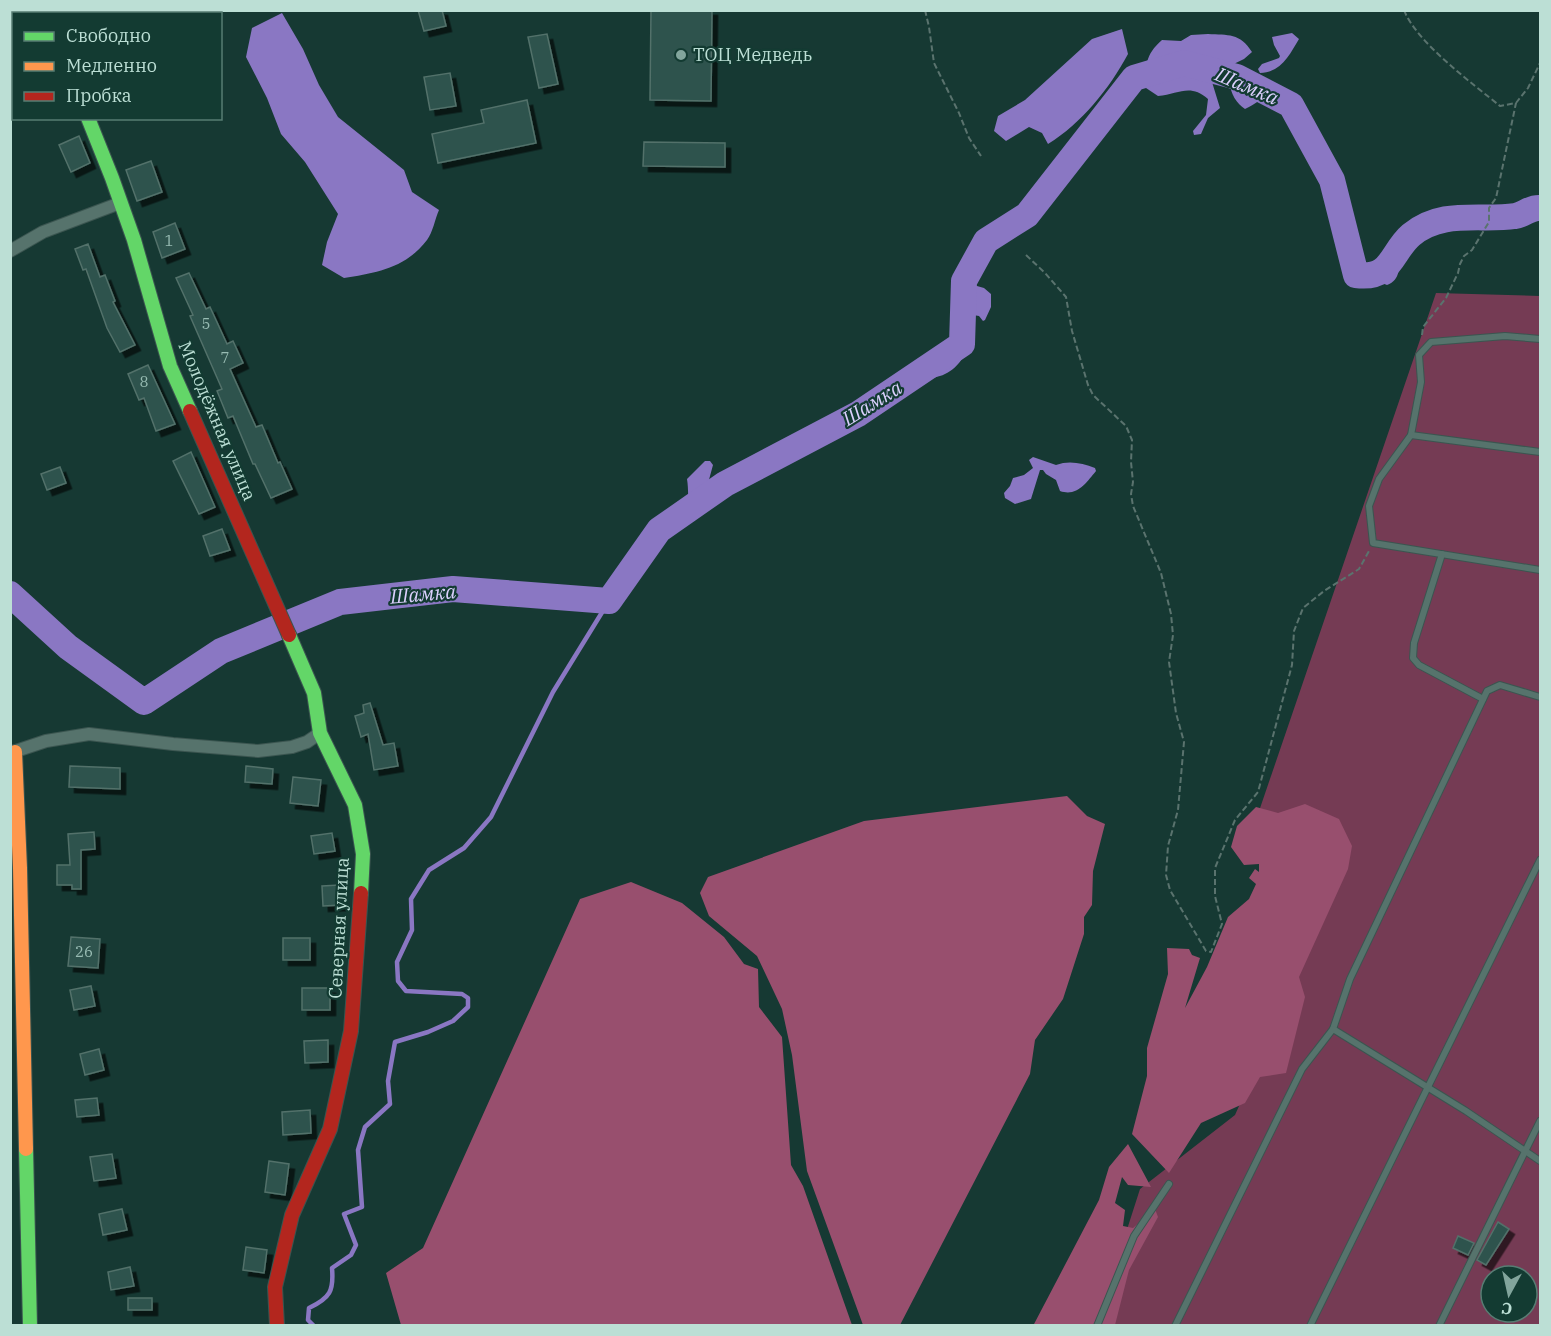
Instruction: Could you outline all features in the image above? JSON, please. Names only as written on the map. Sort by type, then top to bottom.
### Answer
[{"type":"street","name":"Молодёжная улица","points":[[89,120],[108,164],[158,317],[170,366],[314,693],[320,733]]},
{"type":"street","points":[[10,251],[43,232],[120,203]]},
{"type":"street","points":[[30,1326],[30,1224],[24,1063],[20,825],[13,752],[46,741],[89,734],[258,751],[292,747],[307,742],[320,733]]},
{"type":"street","name":"Северная улица","points":[[277,1326],[275,1287],[292,1215],[330,1130],[351,1031],[361,902],[363,854],[356,805],[320,733]]},
{"type":"lane","points":[[1540,339],[1505,336],[1431,342],[1419,355],[1421,382],[1411,435],[1379,478],[1369,506],[1373,543],[1540,570]]},
{"type":"lane","points":[[1411,435],[1540,452]]},
{"type":"lane","points":[[1442,554],[1414,643],[1413,658],[1419,665],[1483,699]]},
{"type":"lane","points":[[1175,1326],[1302,1069],[1333,1029],[1350,978],[1487,691],[1500,685],[1540,698]]},
{"type":"lane","points":[[1310,1326],[1540,860]]},
{"type":"lane","points":[[1333,1029],[1466,1111],[1540,1161]]},
{"type":"lane","points":[[1439,1326],[1540,1121]]},
{"type":"lane","points":[[1097,1326],[1134,1236],[1169,1184]]},
{"type":"path","points":[[925,10],[934,63],[969,138],[981,156]]},
{"type":"path","points":[[1404,10],[1408,21],[1448,64],[1500,106],[1516,103]]},
{"type":"path","points":[[1419,355],[1424,327],[1446,298],[1464,256],[1472,250],[1489,222],[1490,208],[1496,198],[1516,103],[1528,88],[1540,63]]},
{"type":"path","points":[[1026,255],[1066,297],[1072,331],[1088,385],[1093,395],[1126,426],[1132,440],[1131,494],[1133,506],[1161,573],[1171,614],[1173,635],[1169,662],[1176,713],[1184,742],[1178,810],[1168,846],[1166,875],[1170,890],[1206,951],[1211,952],[1222,924],[1215,896],[1215,867],[1235,820],[1258,792],[1292,665],[1294,631],[1303,608],[1324,591],[1359,569],[1373,543]]},
{"type":"shaded area","points":[[1436,293],[1540,296],[1540,1325],[1096,1326],[1140,1189],[1235,1115],[1347,863],[1257,817]]},
{"type":"shaded area","points":[[1067,796],[1087,816],[1105,824],[1093,871],[1092,905],[1084,917],[1084,934],[1063,999],[1035,1040],[1030,1074],[900,1325],[863,1325],[807,1171],[792,1055],[782,1009],[757,956],[709,916],[700,893],[708,877],[864,821]]},
{"type":"shaded area","points":[[1305,804],[1339,819],[1352,846],[1348,869],[1299,977],[1305,997],[1286,1073],[1260,1077],[1245,1103],[1201,1123],[1169,1173],[1132,1134],[1147,1076],[1147,1048],[1168,974],[1167,948],[1189,949],[1192,955],[1200,958],[1185,1008],[1207,967],[1228,917],[1249,899],[1256,884],[1249,878],[1255,869],[1259,872],[1259,864],[1244,865],[1231,847],[1237,826],[1256,807],[1278,813]]},
{"type":"shaded area","points":[[631,882],[682,903],[724,937],[744,964],[758,969],[759,1007],[782,1037],[791,1165],[803,1186],[852,1325],[401,1325],[386,1273],[423,1248],[580,899]]},
{"type":"shaded area","points":[[1128,1144],[1151,1187],[1128,1185],[1122,1177],[1115,1203],[1125,1210],[1123,1226],[1133,1228],[1155,1209],[1158,1217],[1129,1270],[1115,1325],[1033,1326],[1099,1200],[1109,1167]]},
{"type":"water","points":[[282,13],[338,117],[404,170],[412,192],[439,210],[427,240],[410,257],[390,268],[344,278],[322,265],[327,242],[338,214],[305,162],[281,134],[267,98],[246,57],[252,28]]},
{"type":"water","points":[[1122,29],[1128,54],[1121,67],[1094,104],[1060,136],[1048,144],[1042,133],[1029,127],[1006,141],[994,131],[998,116],[1025,100],[1092,39]]},
{"type":"water","points":[[1292,33],[1299,39],[1288,56],[1274,70],[1260,73],[1258,69],[1262,64],[1280,56],[1272,37]]},
{"type":"water","points":[[1208,34],[1238,38],[1252,52],[1244,59],[1211,75],[1220,108],[1208,118],[1201,134],[1194,135],[1193,131],[1206,115],[1208,99],[1190,90],[1158,96],[1146,88],[1146,67],[1149,56],[1162,40],[1181,41],[1191,35]]},
{"type":"water","points":[[1257,79],[1262,80],[1265,85],[1265,94],[1259,101],[1245,109],[1234,98],[1230,83],[1249,84]]},
{"type":"water","points":[[1408,232],[1411,233],[1403,245],[1396,278],[1387,285],[1382,283],[1380,272],[1392,265],[1394,259],[1389,248],[1395,238]]},
{"type":"water","points":[[970,284],[984,288],[991,294],[991,307],[983,321],[979,316],[973,315],[975,301]]},
{"type":"water","points":[[963,350],[964,355],[952,370],[941,376],[922,377],[922,369],[934,363],[947,362]]},
{"type":"water","points":[[1033,457],[1056,465],[1071,462],[1080,464],[1095,468],[1096,471],[1081,488],[1066,492],[1060,491],[1056,480],[1040,470],[1031,499],[1015,504],[1005,498],[1004,493],[1013,478],[1024,475],[1033,468],[1029,460]]},
{"type":"water","points":[[705,461],[710,461],[713,465],[707,487],[696,497],[699,510],[691,513],[687,479]]},
{"type":"building","points":[[418,10],[442,10],[446,26],[424,31]]},
{"type":"building","name":"ТОЦ Медведь","points":[[651,10],[712,10],[711,101],[650,100]]},
{"type":"building","points":[[547,34],[558,84],[539,88],[528,37]]},
{"type":"building","points":[[450,73],[456,106],[430,110],[424,77]]},
{"type":"building","points":[[527,100],[536,143],[438,163],[432,134],[484,123],[481,110]]},
{"type":"building","points":[[79,136],[90,163],[71,172],[59,145]]},
{"type":"building","points":[[644,142],[725,143],[725,167],[643,166]]},
{"type":"building","points":[[151,161],[162,192],[137,201],[126,170]]},
{"type":"building","points":[[175,223],[185,249],[162,258],[153,232]]},
{"type":"building","points":[[88,244],[100,277],[105,275],[115,301],[113,302],[135,345],[120,352],[107,328],[86,269],[83,270],[75,249]]},
{"type":"building","points":[[189,273],[206,309],[210,307],[227,344],[233,341],[243,363],[230,369],[256,427],[262,425],[292,489],[271,498],[253,464],[233,416],[228,418],[217,391],[222,389],[176,278]]},
{"type":"building","points":[[148,365],[175,424],[156,431],[144,398],[139,400],[128,374]]},
{"type":"building","points":[[191,452],[215,507],[199,514],[173,461]]},
{"type":"building","points":[[60,467],[66,483],[47,490],[41,474]]},
{"type":"building","points":[[222,529],[230,550],[210,556],[203,536]]},
{"type":"building","points":[[370,703],[383,745],[394,743],[398,766],[374,770],[368,734],[361,737],[355,716],[364,713],[363,705]]},
{"type":"building","points":[[70,766],[120,768],[120,789],[69,787]]},
{"type":"building","points":[[246,766],[273,769],[272,784],[245,782]]},
{"type":"building","points":[[293,777],[321,780],[318,806],[290,803]]},
{"type":"building","points":[[94,832],[95,849],[81,850],[81,889],[72,889],[72,885],[57,885],[57,865],[70,865],[68,834]]},
{"type":"building","points":[[332,833],[335,851],[314,854],[311,836]]},
{"type":"building","points":[[340,885],[341,905],[323,906],[322,886]]},
{"type":"building","points":[[71,937],[100,939],[98,968],[68,966]]},
{"type":"building","points":[[283,938],[310,938],[310,960],[283,960]]},
{"type":"building","points":[[91,986],[95,1006],[74,1010],[70,990]]},
{"type":"building","points":[[302,988],[330,988],[330,1010],[302,1010]]},
{"type":"building","points":[[328,1040],[328,1062],[305,1063],[304,1041]]},
{"type":"building","points":[[99,1049],[104,1070],[85,1075],[80,1054]]},
{"type":"building","points":[[97,1098],[99,1115],[77,1117],[75,1100]]},
{"type":"building","points":[[310,1110],[311,1133],[283,1135],[282,1112]]},
{"type":"building","points":[[112,1154],[116,1178],[94,1181],[90,1157]]},
{"type":"building","points":[[269,1161],[289,1164],[285,1195],[265,1192]]},
{"type":"building","points":[[122,1209],[127,1230],[103,1235],[99,1214]]},
{"type":"building","points":[[1498,1222],[1509,1229],[1487,1264],[1477,1260]]},
{"type":"building","points":[[1458,1236],[1474,1243],[1468,1255],[1453,1248]]},
{"type":"building","points":[[246,1247],[267,1250],[264,1273],[243,1270]]},
{"type":"building","points":[[130,1267],[134,1286],[111,1290],[108,1272]]},
{"type":"building","points":[[128,1298],[152,1298],[152,1310],[128,1310]]},
{"type":"waterway","name":"Шамка","points":[[10,594],[68,647],[144,702],[221,651],[340,602],[453,589],[609,601],[659,530],[725,484],[858,414],[962,344],[964,281],[986,241],[1027,215],[1134,78],[1184,63],[1237,77],[1291,105],[1332,180],[1356,275],[1368,275],[1384,269],[1411,235],[1435,222],[1448,219],[1515,216],[1540,208]]},
{"type":"waterway","points":[[314,1326],[308,1320],[309,1308],[322,1301],[329,1293],[332,1268],[351,1255],[356,1245],[344,1214],[362,1207],[358,1150],[365,1127],[390,1104],[388,1081],[395,1042],[428,1032],[453,1021],[468,1007],[468,998],[462,994],[406,991],[398,981],[397,962],[412,930],[411,899],[429,870],[464,848],[491,817],[553,692],[609,601]]},
{"type":"traffic: fast","points":[[89,120],[134,240],[170,366],[190,411]]},
{"type":"traffic: fast","points":[[289,635],[314,693],[320,733],[355,805],[363,854],[361,893]]},
{"type":"traffic: fast","points":[[26,1149],[30,1326]]},
{"type":"traffic: slow","points":[[15,752],[26,1149]]},
{"type":"traffic: jam","points":[[190,411],[289,635]]},
{"type":"traffic: jam","points":[[277,1326],[275,1287],[292,1215],[330,1129],[351,1031],[361,893]]},
{"type":"place","name":"ТОЦ Медведь","points":[[681,55]]}]
